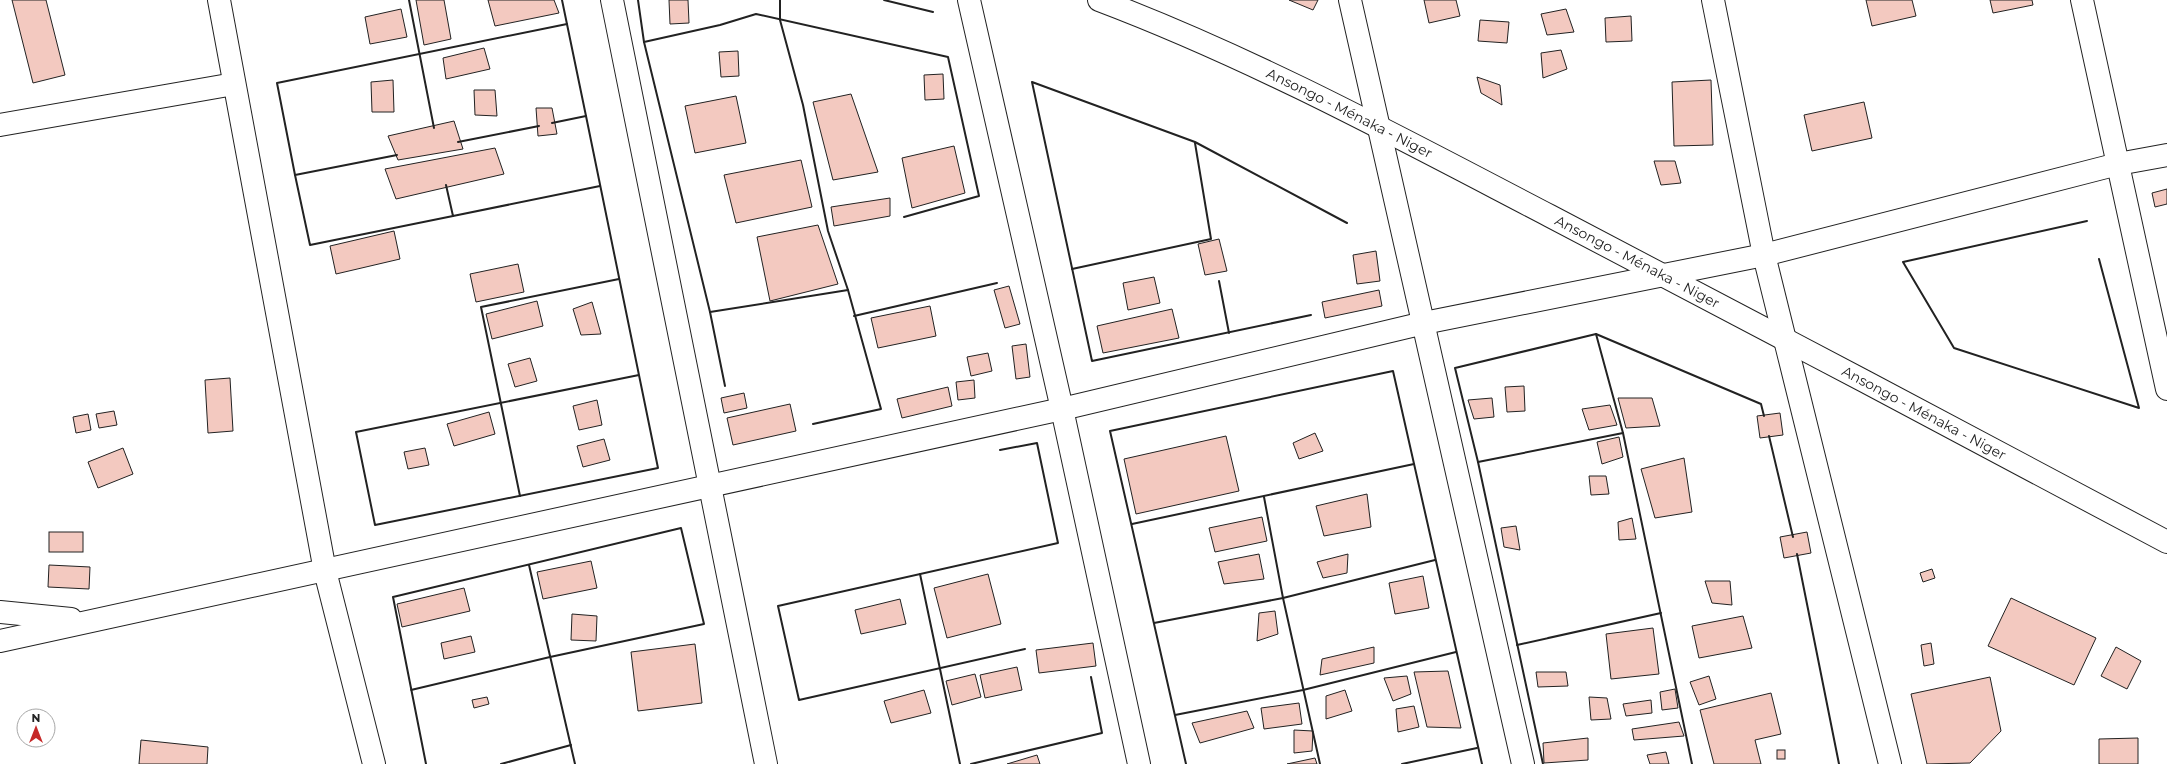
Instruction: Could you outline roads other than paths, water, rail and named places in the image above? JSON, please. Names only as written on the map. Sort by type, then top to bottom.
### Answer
[{"type":"street","points":[[219,0],[324,571],[374,764]]},
{"type":"street","points":[[612,0],[709,488],[766,764]]},
{"type":"street","points":[[969,0],[1062,410],[1140,764]]},
{"type":"street","name":"Ansongo - Ménaka - Niger","points":[[1099,0],[1167,26],[1379,127],[1784,338],[2167,542]]},
{"type":"street","points":[[1350,0],[1523,764]]},
{"type":"street","points":[[1713,0],[1764,255],[1890,764]]},
{"type":"street","points":[[2082,0],[2167,389]]},
{"type":"street","points":[[0,125],[234,84]]},
{"type":"street","points":[[0,642],[1062,410],[1424,323],[1764,255],[2118,164],[2167,155]]},
{"type":"street","points":[[0,612],[92,622]]}]
